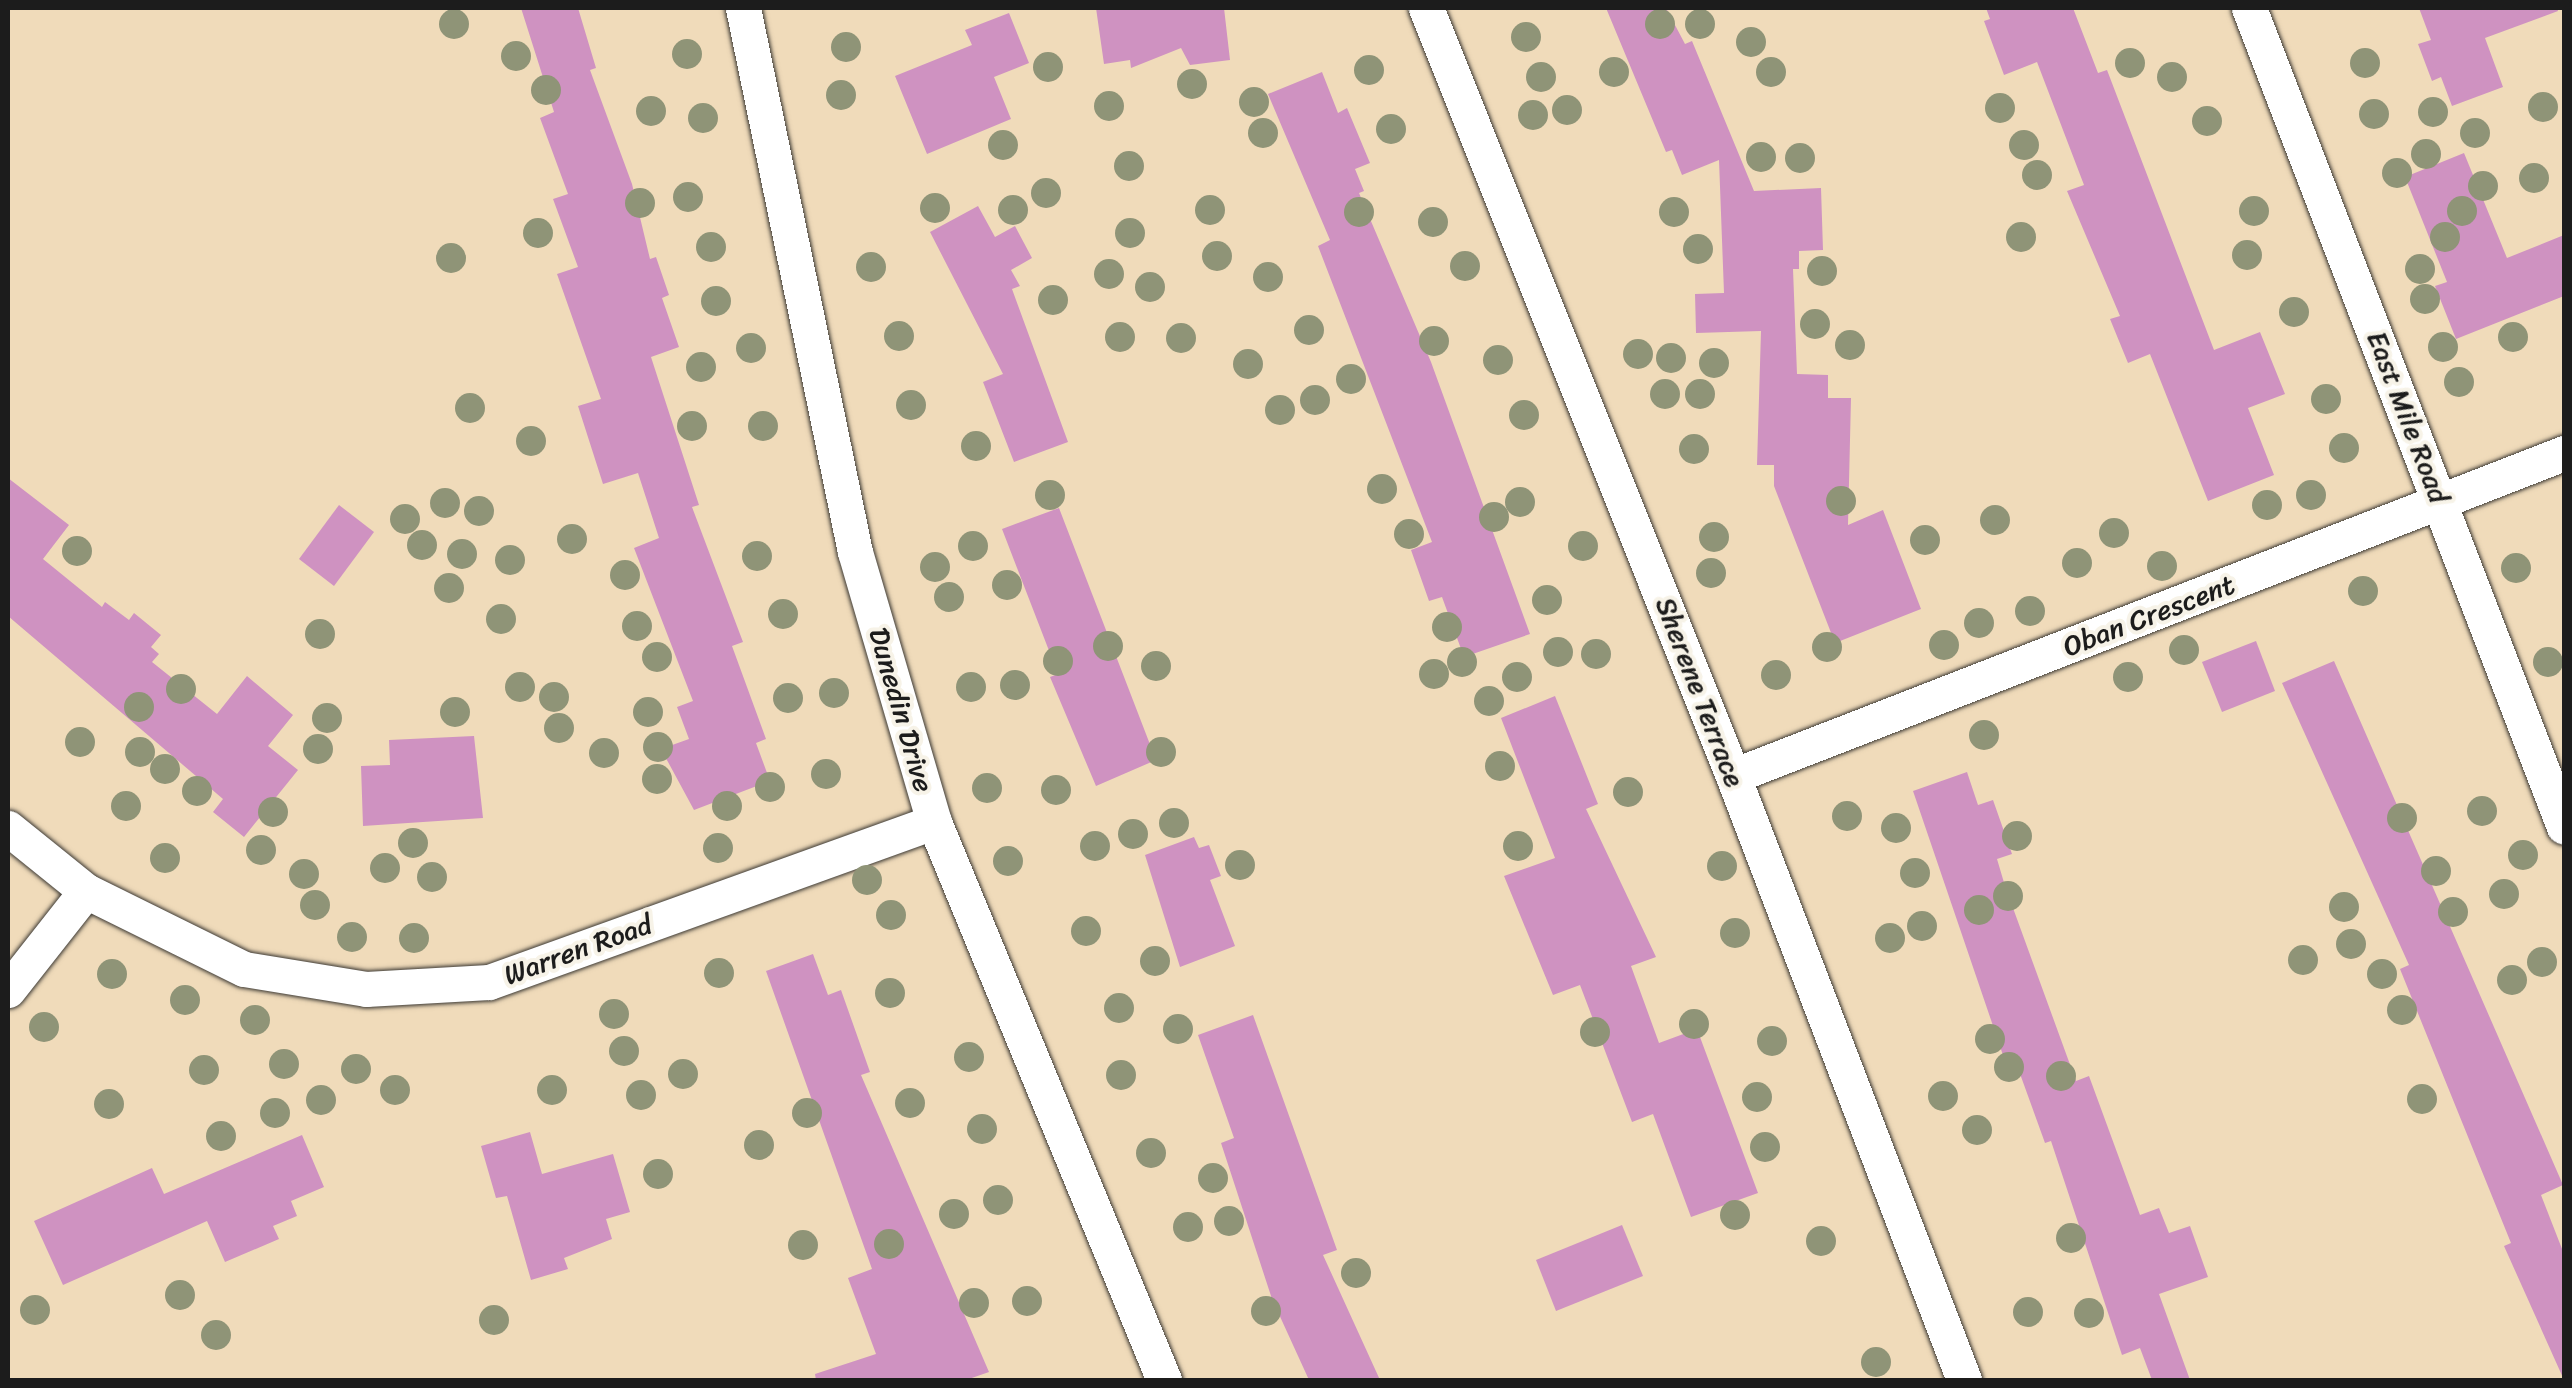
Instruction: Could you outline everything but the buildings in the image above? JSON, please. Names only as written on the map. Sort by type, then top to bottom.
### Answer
[{"type":"street","name":"Sherene Terrace","points":[[1426,8],[1733,776],[1964,1380]]},
{"type":"street","name":"East Mile Road","points":[[2249,8],[2564,827]]},
{"type":"street","name":"Dunedin Drive","points":[[751,10],[855,552],[934,822],[1164,1380]]},
{"type":"street","name":"Oban Crescent","points":[[1733,776],[2564,453]]},
{"type":"street","name":"Warren Road","points":[[8,828],[86,891],[244,969],[366,989],[488,982],[934,822]]},
{"type":"street","points":[[8,990],[86,891]]}]
